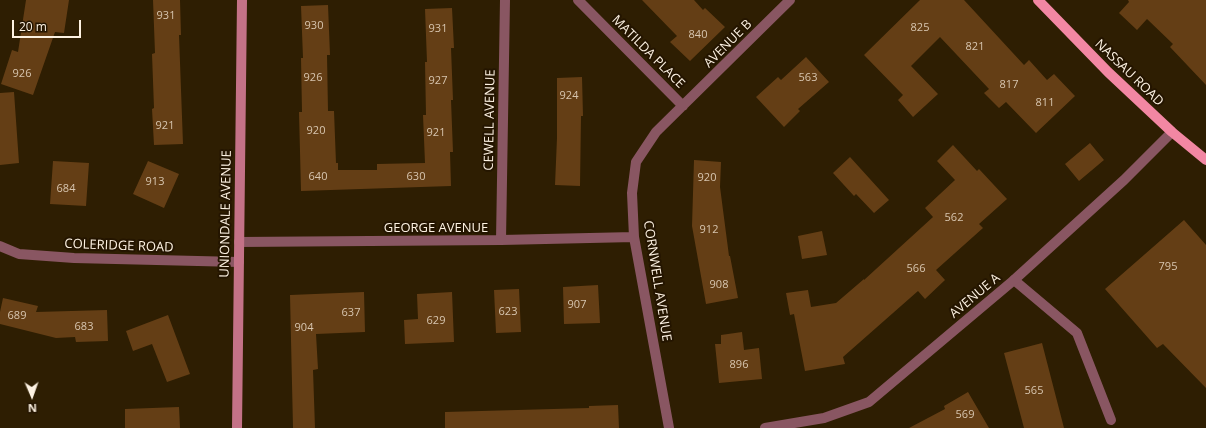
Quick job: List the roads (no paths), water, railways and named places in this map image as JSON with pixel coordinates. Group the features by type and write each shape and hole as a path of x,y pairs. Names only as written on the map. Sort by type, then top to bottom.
{"main road":[{"name":"UNIONDALE AVENUE","path":"237,428 242,0"},
{"name":"NASSAU ROAD","path":"1038,0 1108,72 1172,132 1206,160"}],"street":[{"name":"CEWELL AVENUE","path":"501,240 505,0"},
{"name":"MATILDA PLACE","path":"578,0 683,106"},
{"name":"AVENUE B","path":"683,106 790,0"},
{"name":"CORNWELL AVENUE","path":"669,428 634,237 632,193 636,162 656,132 683,106"},
{"name":"AVENUE A","path":"765,428 824,418 868,402 1014,280 1124,180 1172,132"},
{"name":"GEORGE AVENUE","path":"239,242 501,240 634,237"},
{"name":"COLERIDGE ROAD","path":"0,246 19,254 74,258 238,262"},
{"path":"1014,280 1077,332 1111,420"}]}
